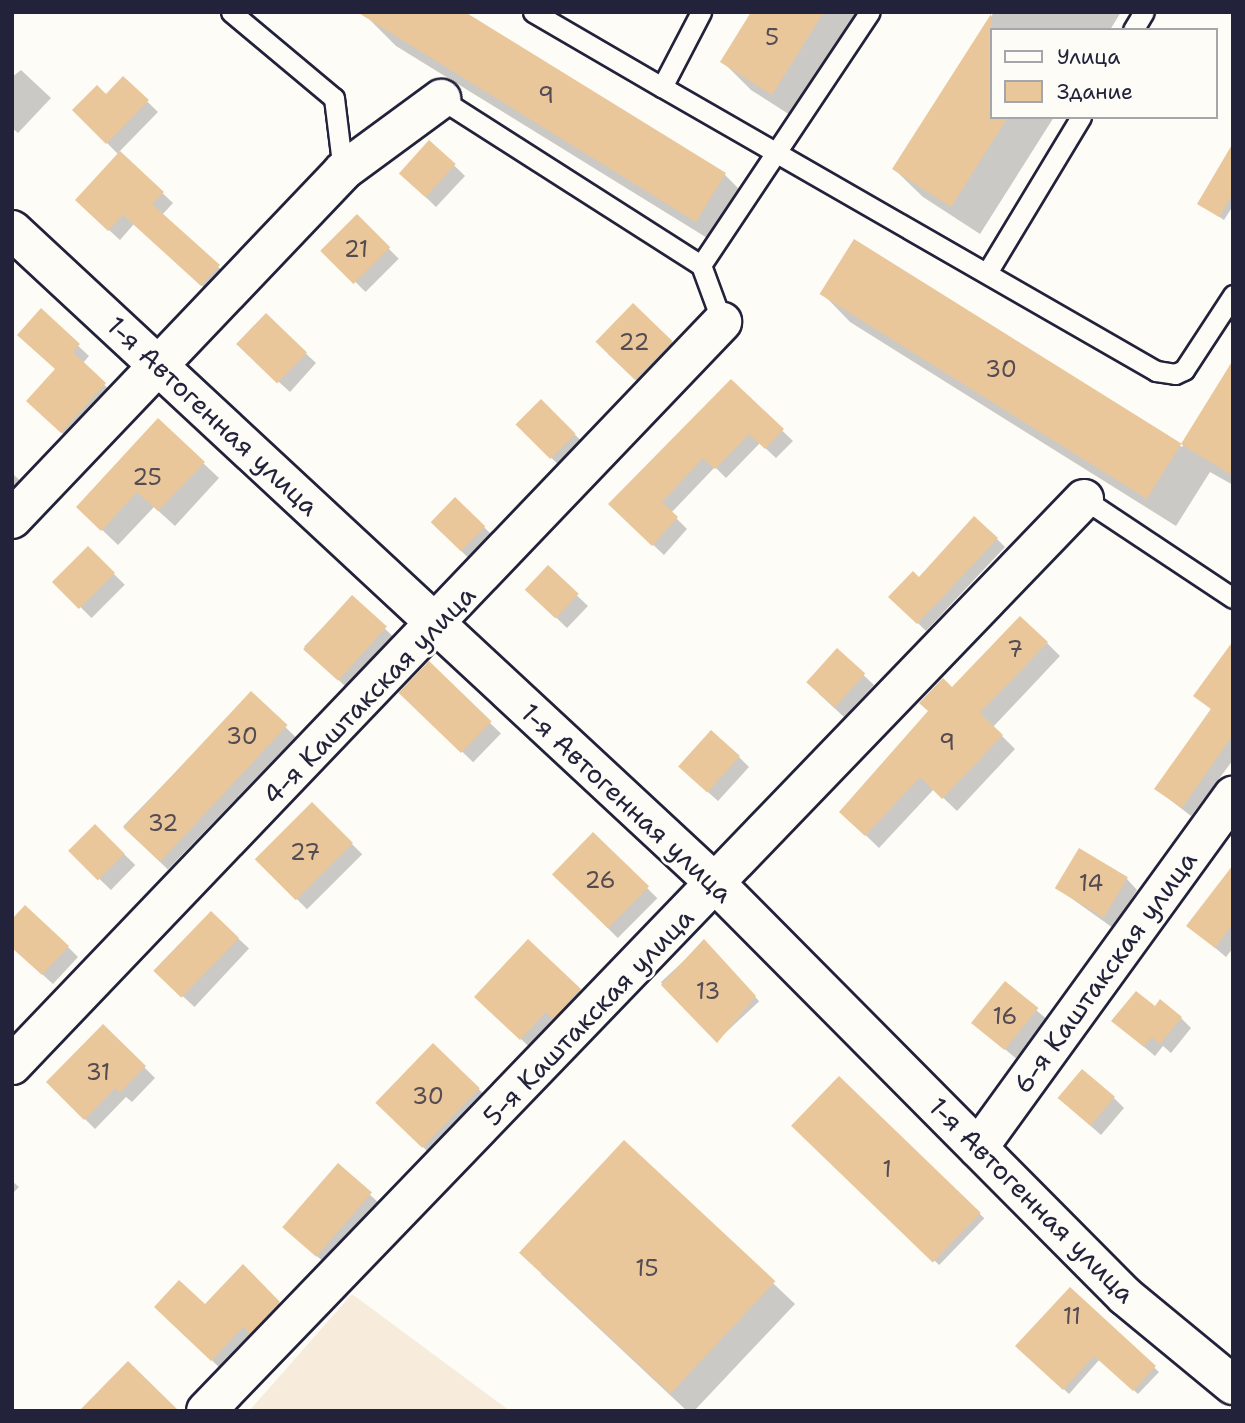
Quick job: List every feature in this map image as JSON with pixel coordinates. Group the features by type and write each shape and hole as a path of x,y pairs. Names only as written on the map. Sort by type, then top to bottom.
{"street":[{"path":"12,519 343,171 441,99"},
{"name":"1-я Автогенная улица","path":"12,230 717,885 1125,1296 1233,1385"},
{"name":"4-я Каштакская улица","path":"12,1065 436,625 722,322"},
{"name":"5-я Каштакская улица","path":"206,1411 717,885 1084,499"},
{"name":"6-я Каштакская улица","path":"978,1147 1233,796"}],"lane":[{"path":"231,12 252,18 334,98 343,171"},
{"path":"533,12 775,154 988,271 1165,374 1175,374 1191,363 1233,295"},
{"path":"662,87 701,12"},
{"path":"701,265 870,12"},
{"path":"1134,28 1144,12"},
{"path":"441,99 701,265 722,322"},
{"path":"988,271 1080,119"},
{"path":"1084,499 1233,598"}],"shaded area":[{"path":"352,1294 510,1411 249,1411"}],"building":[{"path":"357,12 465,12 726,173 696,222"},
{"path":"751,12 824,12 772,95 720,62"},
{"path":"991,14 990,119 1007,119 951,207 892,169"},
{"path":"123,76 149,100 106,144 72,110 97,85 106,94"},
{"path":"429,140 456,164 426,198 399,173"},
{"path":"1233,143 1233,194 1219,217 1197,204"},
{"path":"120,151 164,192 152,204 220,265 201,286 123,215 108,231 75,200"},
{"path":"357,214 390,247 353,284 320,251"},
{"path":"854,239 1181,444 1147,499 820,294"},
{"path":"633,303 673,341 635,380 595,342"},
{"path":"41,308 80,344 73,352 106,383 61,433 26,401 55,369 17,335"},
{"path":"266,313 307,353 277,384 236,344"},
{"path":"1233,360 1233,476 1181,444"},
{"path":"731,379 784,429 765,449 749,434 715,469 703,458 662,502 678,517 652,546 608,504"},
{"path":"541,399 576,434 550,459 516,424"},
{"path":"158,418 205,462 158,511 137,492 101,531 76,507"},
{"path":"455,497 485,526 461,551 431,522"},
{"path":"974,516 998,538 917,624 888,597 913,571 919,577"},
{"path":"88,546 115,573 79,609 52,582"},
{"path":"548,565 579,594 556,619 525,590"},
{"path":"352,595 387,626 338,681 303,649"},
{"path":"1020,616 1048,642 980,713 1003,735 942,799 920,777 865,836 839,812 928,711 919,703 943,678 952,687"},
{"path":"1233,641 1233,735 1182,808 1154,789 1211,709 1193,696"},
{"path":"837,648 865,673 834,708 806,682"},
{"path":"429,661 492,721 461,753 398,693"},
{"path":"251,691 288,725 160,862 123,828"},
{"path":"711,730 740,756 707,793 678,766"},
{"path":"312,802 353,843 296,900 255,859"},
{"path":"95,824 125,854 98,881 68,851"},
{"path":"593,832 649,886 608,929 552,874"},
{"path":"1079,848 1128,877 1104,918 1055,888"},
{"path":"1233,865 1233,924 1215,948 1186,926"},
{"path":"25,905 69,946 42,975 12,948 12,919"},
{"path":"211,911 239,938 181,998 153,971"},
{"path":"528,939 581,989 553,1019 546,1012 520,1040 474,997"},
{"path":"704,939 756,996 717,1043 661,985"},
{"path":"1005,981 1038,1008 1004,1050 971,1023"},
{"path":"1136,991 1155,1006 1160,999 1182,1017 1160,1044 1152,1037 1144,1047 1111,1021"},
{"path":"103,1024 146,1066 120,1093 115,1088 84,1120 46,1082"},
{"path":"433,1043 480,1088 422,1148 375,1103"},
{"path":"1082,1069 1115,1097 1091,1126 1058,1098"},
{"path":"839,1076 981,1213 933,1262 791,1126"},
{"path":"624,1140 775,1281 670,1394 519,1253"},
{"path":"338,1163 372,1193 316,1257 282,1227"},
{"path":"243,1264 280,1302 250,1334 243,1327 211,1361 154,1307 179,1280 205,1304"},
{"path":"1070,1287 1156,1366 1133,1391 1094,1356 1063,1390 1015,1346"},
{"path":"128,1361 179,1411 79,1411"}]}
